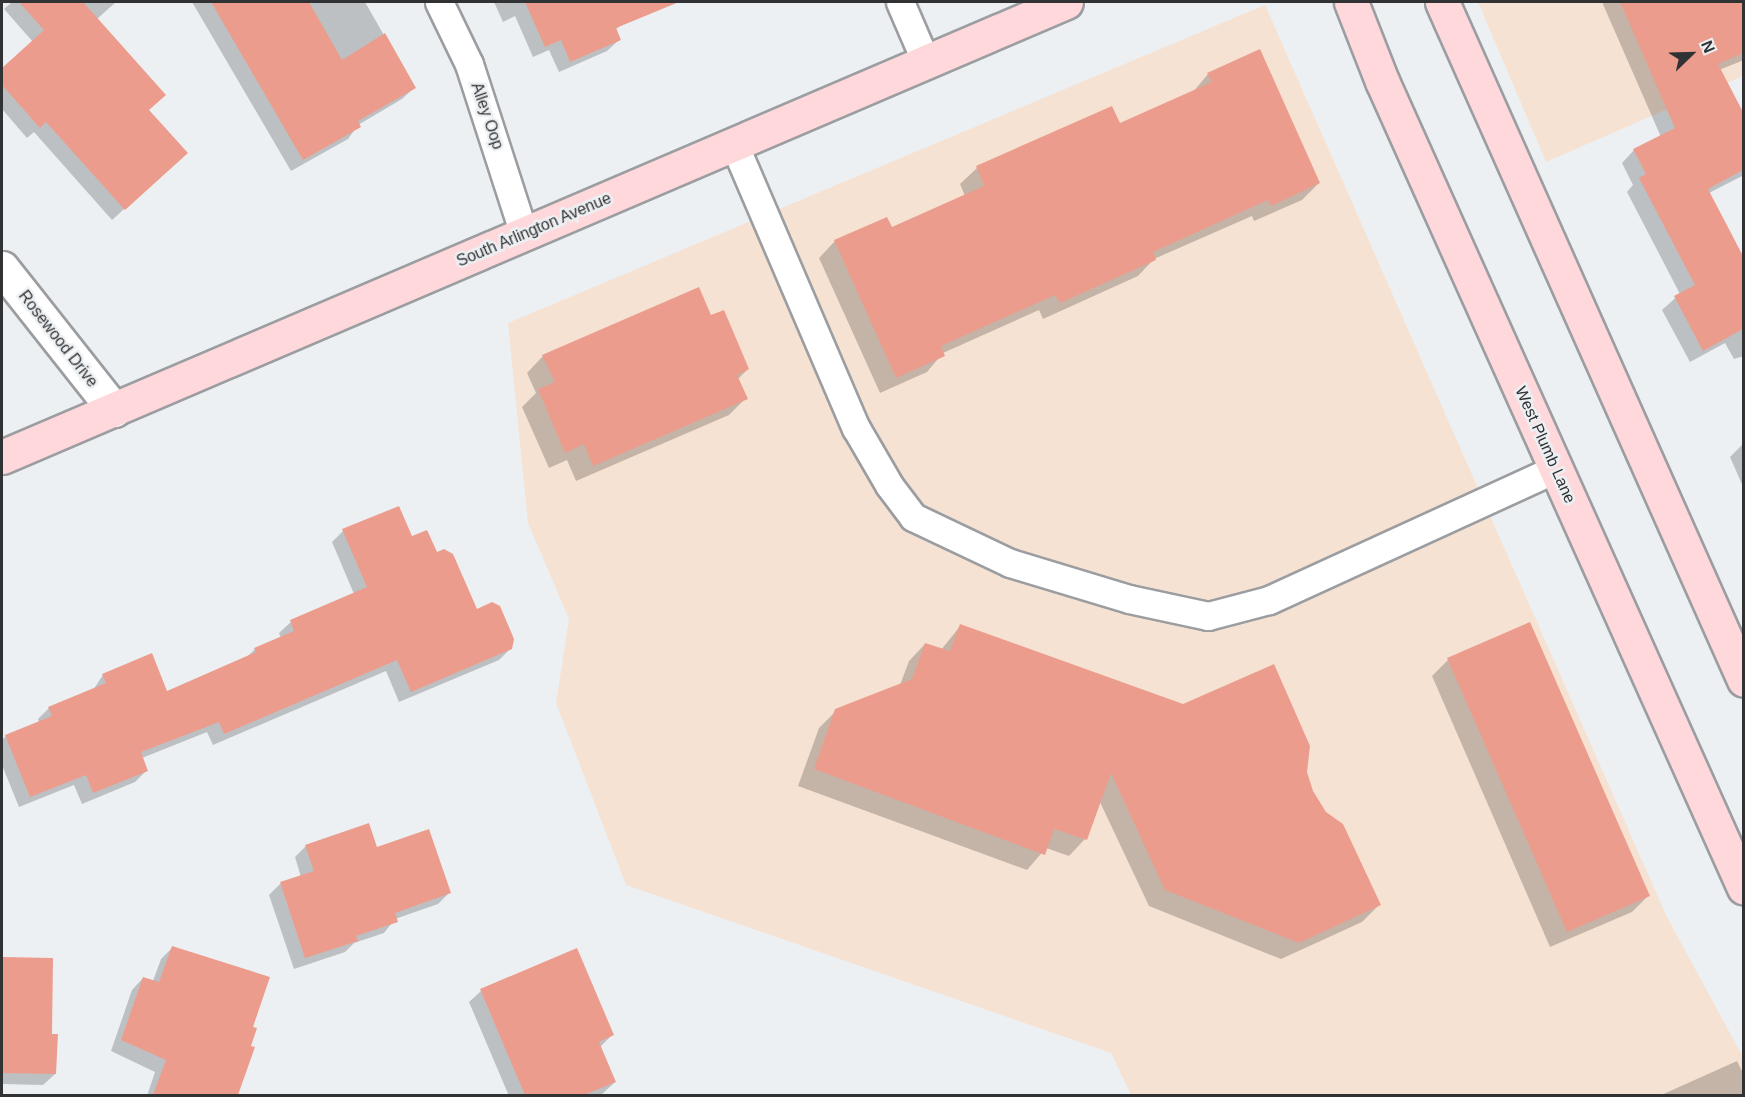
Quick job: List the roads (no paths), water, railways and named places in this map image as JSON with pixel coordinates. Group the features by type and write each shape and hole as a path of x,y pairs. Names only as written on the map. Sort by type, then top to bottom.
{"main road":[{"name":"South Arlington Avenue","path":"2,457 1066,2"},
{"name":"West Plumb Lane","path":"1351,2 1382,81 1743,888"},
{"path":"1442,2 1743,680"}],"street":[{"name":"Rosewood Drive","path":"2,268 114,410"}],"lane":[{"name":"Alley Oop","path":"439,2 469,64 524,234"},
{"path":"900,2 926,62"},
{"path":"734,144 856,428 889,485 913,517 1010,562 1129,599 1208,616 1269,600 1555,469"}]}
